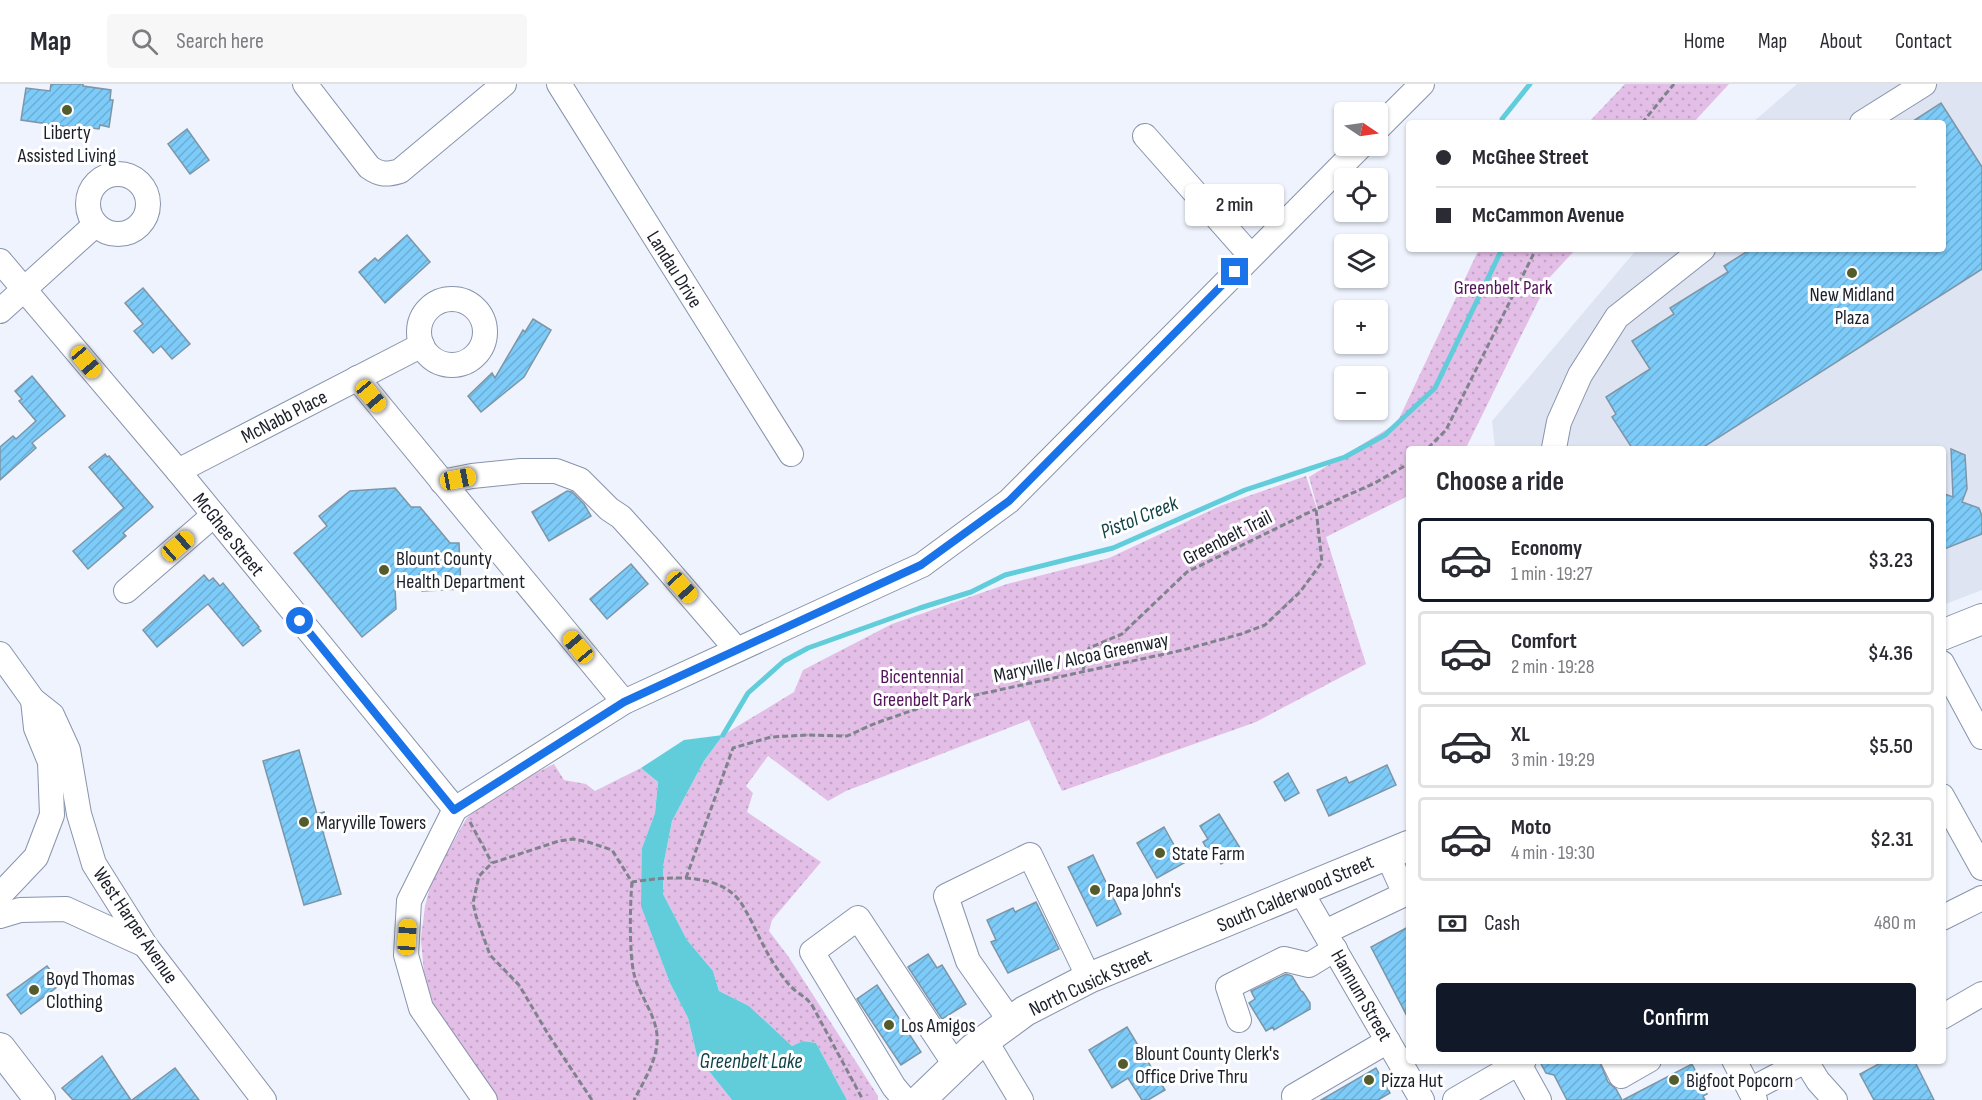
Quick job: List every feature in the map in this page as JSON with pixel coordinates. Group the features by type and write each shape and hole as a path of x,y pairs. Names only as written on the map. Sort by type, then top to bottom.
{"main road":[{"path":"1946,633 1982,619"},
{"name":"South Calderwood Street","path":"1182,940 1398,850"},
{"name":"North Cusick Street","path":"920,1100 985,1040 1025,1011 1089,978 1182,940"},
{"path":"0,1048 40,1100"}],"street":[{"path":"304,84 369,167 378,173 388,175 399,171 504,84"},
{"name":"Landau Drive","path":"558,84 791,454"},
{"path":"1388,118 1422,84"},
{"path":"1867,120 1924,84"},
{"path":"1145,136 1251,256"},
{"path":"484,1100 421,1008 406,955 409,901 454,810 624,702 921,565 1009,501 1351,156"},
{"path":"0,311 95,225"},
{"path":"1554,446 1560,422 1580,375 1617,317 1699,252"},
{"name":"McGhee Street","path":"0,261 178,471 454,810"},
{"name":"McNabb Place","path":"178,471 422,345"},
{"path":"357,378 624,702"},
{"path":"442,482 472,476 521,471 556,471 580,480 635,532 737,650"},
{"path":"126,591 213,515"},
{"name":"West Harper Avenue","path":"0,654 33,700 52,715 68,750 79,814 94,864 145,945 264,1100"},
{"path":"1946,670 1982,737"},
{"name":"West Harper Avenue","path":"0,895 36,857 52,815 50,762 36,728 33,700"},
{"path":"1946,803 1982,868"},
{"path":"1398,850 1406,888"},
{"path":"1011,1022 968,961 946,896 1030,855 1089,978"},
{"name":"Hannum Street","path":"1300,890 1397,1046 1422,1100"},
{"path":"1239,1020 1228,987 1284,959 1309,966 1330,940 1406,894"},
{"path":"1946,916 1982,898"},
{"path":"0,916 20,910 66,909 145,945"},
{"path":"905,1100 894,1088 812,952 858,918 956,1066"},
{"path":"1946,1015 1982,994"},
{"path":"985,1040 1022,1100"},
{"path":"1297,1100 1294,1096 1397,1046"},
{"path":"1455,1100 1518,1064"},
{"path":"1523,1064 1539,1100"},
{"path":"1615,1064 1622,1076 1642,1064"},
{"path":"1736,1064 1753,1095 1801,1064"},
{"path":"1808,1064 1831,1099"}],"path":[{"path":"1644,120 1674,84"},
{"path":"1430,446 1446,430 1535,252"},
{"path":"1316,509 1373,484 1406,465"},
{"name":"Greenbelt Trail","path":"1083,670 1089,648 1122,634 1187,572 1316,509"},
{"name":"Maryville / Alcoa Greenway","path":"686,878 733,748 771,737 847,736 925,706 1182,650 1241,634 1265,624 1300,592 1322,562 1316,509"},
{"path":"454,810 469,821 492,863"},
{"path":"592,1100 519,985 490,955 473,903 479,876 492,863 559,841 573,839 612,850 632,882 634,975 657,1035 652,1063 634,1100"},
{"path":"632,882 666,877 710,881 742,903 776,967 813,1007 863,1100"}],"shaded area":[{"path":"1797,84 1982,84 1982,590 1946,604 1946,446 1495,446 1492,421 1634,252 1946,252 1946,120 1755,120"}],"green space":[{"path":"1625,84 1729,84 1696,120 1591,120"},
{"path":"1478,252 1573,252 1550,277 1467,446 1406,446 1406,497 1326,537 1366,664 1256,722 1062,791 1029,720 846,791 828,801 768,756 746,786 753,793 747,812 821,862 772,920 769,931 788,956 878,1096 878,1100 847,1100 816,1043 803,1041 792,1046 749,1006 719,991 713,971 687,940 663,894 663,867 672,821 704,761 723,735 794,692 803,670 892,624 1007,584 1109,558 1220,506 1306,476 1320,518 1309,477 1397,423"},
{"path":"554,764 564,780 586,784 595,791 641,768 658,782 655,813 642,848 660,956 670,983 688,1018 697,1056 732,1100 497,1100 435,1010 424,973 421,939 425,906 432,880 466,819 488,797"}],"water":[{"name":"Greenbelt Lake","path":"723,735 704,761 672,821 663,867 663,894 687,940 713,971 719,991 749,1006 792,1046 803,1041 816,1043 847,1100 732,1100 697,1056 688,1018 670,983 641,906 642,848 655,813 658,782 641,768 684,740"}],"building":[{"name":"Liberty Assisted Living","path":"51,84 83,84 83,86 111,90 110,100 113,100 109,127 100,125 99,129 77,126 76,128 21,120 26,88 50,91"},
{"name":"New Midland Plaza","path":"1941,103 1982,167 1982,269 1705,446 1631,446 1612,417 1616,414 1606,397 1650,369 1632,341 1674,314 1670,308 1728,272 1724,266 1746,252 1946,252 1946,120 1915,120"},
{"path":"187,129 209,160 190,174 168,144"},
{"path":"407,235 430,262 385,303 359,272 375,258 378,261"},
{"path":"143,288 190,344 172,359 161,346 153,353 134,331 143,324 125,303"},
{"path":"533,319 551,330 524,377 481,412 468,396 492,373 495,378 523,330 525,332"},
{"path":"32,376 65,416 32,443 36,448 0,480 0,447 13,436 16,439 36,421 19,401 22,399 15,391"},
{"path":"1951,449 1965,455 1967,489 1962,502 1979,508 1982,516 1982,534 1946,548 1946,494 1953,497"},
{"path":"105,454 153,507 123,533 126,536 88,569 73,551 124,508 89,467"},
{"name":"Blount County Health Department","path":"395,488 411,507 420,507 450,543 459,543 461,589 422,591 418,586 395,588 396,609 362,637 294,553 327,526 319,516 350,491"},
{"path":"567,491 572,492 584,504 591,516 549,541 532,512"},
{"path":"631,564 648,584 607,619 590,599"},
{"path":"204,575 209,581 213,578 220,586 223,583 261,631 243,646 208,604 157,647 143,630"},
{"name":"Maryville Towers","path":"299,750 317,814 324,812 329,830 323,832 341,894 304,905 263,761"},
{"path":"1387,765 1396,785 1329,816 1317,790 1346,777 1349,783"},
{"path":"1288,773 1299,793 1285,801 1274,782"},
{"path":"1219,814 1242,851 1221,864 1215,853 1211,856 1203,842 1208,839 1200,826"},
{"name":"State Farm","path":"1164,827 1184,863 1157,878 1137,843"},
{"name":"Papa John's","path":"1093,855 1121,914 1097,926 1068,867"},
{"path":"1036,902 1059,949 1008,973 991,942 996,940 987,920 1013,908 1015,912"},
{"path":"1406,928 1406,1014 1371,947"},
{"path":"928,954 937,968 942,965 966,1004 942,1019 908,967"},
{"name":"Boyd Thomas Clothing","path":"47,966 61,984 21,1014 7,995"},
{"path":"1286,974 1292,976 1303,992 1310,1003 1310,1009 1274,1030 1273,1027 1266,1031 1249,1003 1255,999 1251,991"},
{"name":"Los Amigos","path":"877,985 921,1052 901,1065 857,999"},
{"name":"Blount County Clerk's Office Drive Thru","path":"1127,1027 1165,1090 1148,1100 1142,1100 1128,1078 1112,1088 1089,1050"},
{"path":"102,1056 131,1100 73,1100 62,1088"},
{"path":"1541,1064 1601,1064 1608,1082 1616,1089 1622,1100 1567,1100 1554,1075 1546,1073"},
{"path":"1692,1064 1707,1094 1703,1096 1705,1100 1623,1100"},
{"path":"1879,1064 1916,1064 1934,1100 1874,1100 1860,1074"},
{"path":"175,1068 199,1100 132,1100"},
{"name":"Pizza Hut","path":"1376,1068 1390,1093 1378,1100 1321,1100"}],"waterway":[{"name":"Pistol Creek","path":"1502,120 1530,84"},
{"name":"Pistol Creek","path":"723,735 748,693 784,661 808,648 971,592 1005,575 1113,548 1245,490 1345,457 1385,435 1435,388 1501,252"}],"place":[{"name":"Liberty Assisted Living","path":"67,110"},
{"name":"New Midland Plaza","path":"1852,273"},
{"name":"Blount County Health Department","path":"384,570"},
{"name":"Maryville Towers","path":"304,822"},
{"name":"State Farm","path":"1160,853"},
{"name":"Papa John's","path":"1095,890"},
{"name":"Boyd Thomas Clothing","path":"34,990"},
{"name":"Los Amigos","path":"889,1025"},
{"name":"Blount County Clerk's Office Drive Thru","path":"1123,1064"},
{"name":"Pizza Hut","path":"1369,1080"},
{"name":"Bigfoot Popcorn","path":"1674,1080"}],"route":[{"path":"300,621 454,810 624,702 921,565 1009,501 1235,272"}],"park label":[{"name":"Greenbelt Park","path":"1503,287"},
{"name":"Bicentennial Greenbelt Park","path":"922,688"}]}
